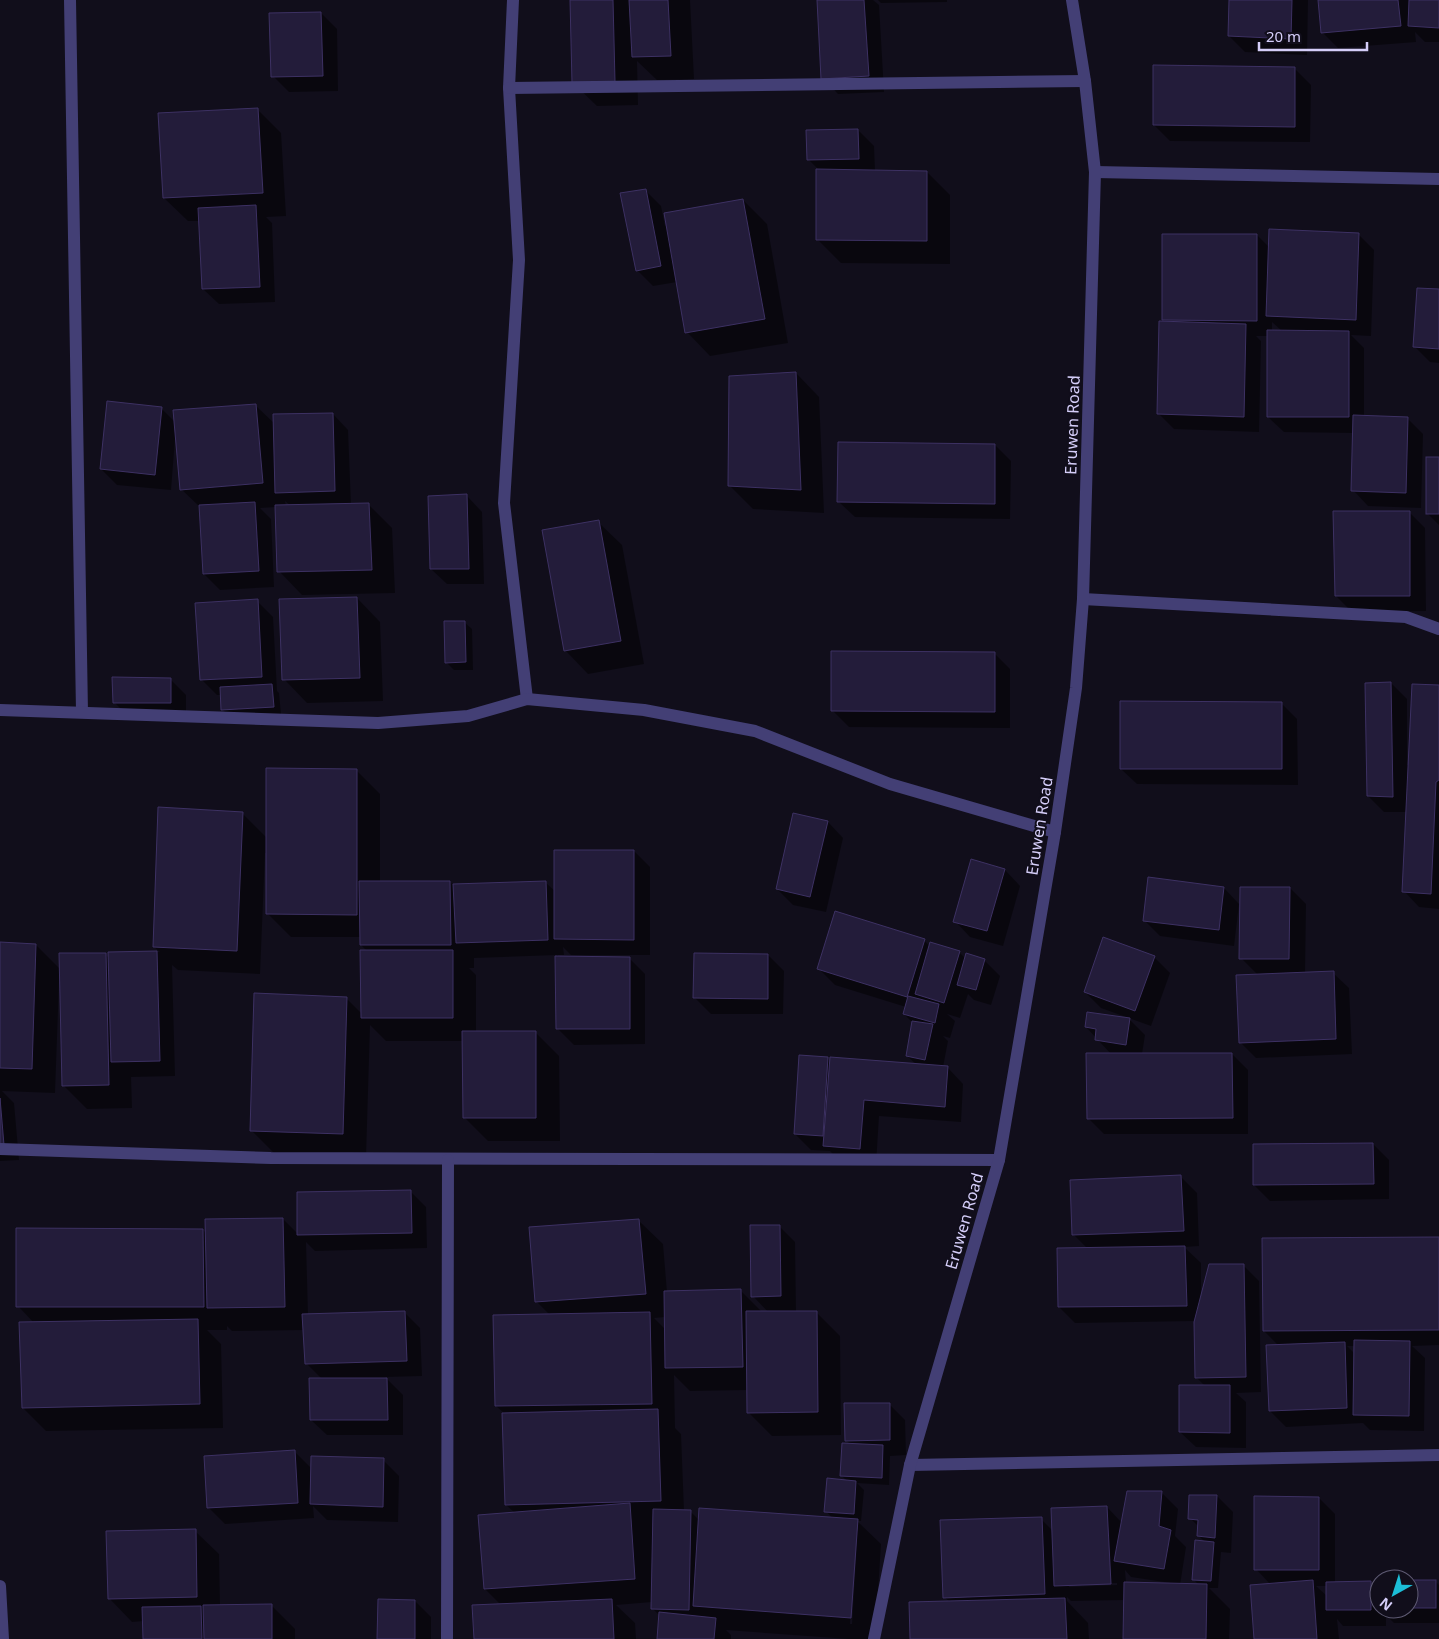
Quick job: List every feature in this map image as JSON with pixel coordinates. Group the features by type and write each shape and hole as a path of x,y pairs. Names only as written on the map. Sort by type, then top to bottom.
{"street":[{"path":"70,0 82,712"},
{"path":"513,0 509,88 519,260 504,503 527,699"},
{"name":"Eruwen Road","path":"874,1639 910,1465 999,1160 1055,832 1076,688 1083,599 1095,172 1085,81 1072,0"},
{"path":"509,88 1085,81"},
{"path":"1095,172 1439,180"},
{"path":"1083,599 1406,617 1439,629"},
{"path":"0,710 378,723 468,716 527,699 644,710 755,731 890,784 1055,832"},
{"path":"0,1149 271,1158 448,1160 999,1160"},
{"path":"447,1639 448,1160"},
{"path":"910,1465 1439,1455"},
{"path":"0,1586 3,1639"}],"building":[{"path":"570,0 613,0 615,82 572,83"},
{"path":"629,0 668,0 671,56 632,57"},
{"path":"817,0 864,0 869,76 821,79"},
{"path":"1229,0 1292,0 1291,39 1228,36"},
{"path":"1318,0 1398,0 1401,26 1321,33"},
{"path":"1409,0 1439,0 1439,28 1408,26"},
{"path":"321,12 323,76 271,77 269,13"},
{"path":"1153,65 1295,67 1295,127 1153,125"},
{"path":"258,108 263,193 163,198 158,113"},
{"path":"858,129 859,159 807,160 806,130"},
{"path":"816,169 927,171 927,241 816,240"},
{"path":"646,189 661,266 636,271 620,193"},
{"path":"743,199 765,319 685,333 664,213"},
{"path":"256,205 260,287 202,289 198,208"},
{"path":"1269,229 1359,233 1356,320 1266,316"},
{"path":"1162,234 1257,234 1257,321 1162,320"},
{"path":"1417,288 1439,289 1439,349 1413,347"},
{"path":"1159,321 1246,324 1244,417 1157,414"},
{"path":"1267,330 1349,331 1349,417 1267,417"},
{"path":"796,372 801,490 728,486 729,376"},
{"path":"107,401 162,407 155,475 100,469"},
{"path":"256,404 263,483 180,490 173,410"},
{"path":"333,413 335,491 275,493 273,414"},
{"path":"1353,415 1408,417 1406,493 1351,491"},
{"path":"838,442 995,444 995,504 837,502"},
{"path":"1426,457 1439,457 1439,514 1426,514"},
{"path":"467,494 469,569 430,569 428,496"},
{"path":"255,502 259,571 203,574 199,505"},
{"path":"369,503 372,570 277,572 275,505"},
{"path":"1333,511 1410,511 1410,596 1335,596"},
{"path":"599,520 621,641 564,651 542,530"},
{"path":"357,597 360,678 282,680 279,599"},
{"path":"258,599 262,677 200,680 195,603"},
{"path":"444,621 465,621 466,662 445,663"},
{"path":"831,651 995,652 995,712 831,711"},
{"path":"112,677 171,678 171,703 113,703"},
{"path":"1391,682 1393,797 1367,796 1365,683"},
{"path":"272,684 274,707 221,710 220,687"},
{"path":"1412,684 1439,685 1439,780 1436,782 1431,894 1402,892"},
{"path":"1120,701 1282,702 1282,769 1120,769"},
{"path":"266,768 357,769 357,915 266,914"},
{"path":"158,807 243,812 237,951 153,947"},
{"path":"793,813 828,821 810,897 776,889"},
{"path":"554,850 634,850 634,940 554,939"},
{"path":"971,859 1005,869 987,931 953,922"},
{"path":"1148,877 1224,887 1219,930 1143,921"},
{"path":"359,881 450,881 451,945 360,945"},
{"path":"546,881 548,940 456,943 453,884"},
{"path":"1240,887 1290,887 1289,959 1239,959"},
{"path":"835,911 925,939 907,997 817,969"},
{"path":"1103,937 1155,956 1135,1011 1084,992"},
{"path":"0,942 36,944 32,1069 0,1068"},
{"path":"930,942 960,951 944,1003 915,994"},
{"path":"360,950 453,950 453,1018 361,1018"},
{"path":"157,951 160,1061 111,1062 108,952"},
{"path":"59,953 106,953 109,1085 62,1086"},
{"path":"694,953 768,954 768,999 693,998"},
{"path":"966,953 985,959 976,990 957,985"},
{"path":"555,956 630,957 630,1029 556,1029"},
{"path":"1334,971 1336,1039 1239,1043 1236,975"},
{"path":"254,993 347,997 343,1134 250,1131"},
{"path":"908,996 939,1004 935,1023 903,1014"},
{"path":"1087,1012 1130,1018 1126,1045 1095,1040 1096,1029 1085,1027"},
{"path":"912,1021 933,1024 925,1060 906,1056"},
{"path":"462,1031 536,1031 536,1118 463,1118"},
{"path":"1086,1053 1232,1053 1233,1118 1087,1119"},
{"path":"799,1055 828,1057 823,1136 794,1134"},
{"path":"830,1057 948,1066 945,1107 864,1100 860,1149 823,1146"},
{"path":"0,1098 4,1145 0,1145"},
{"path":"1373,1143 1374,1184 1253,1185 1253,1144"},
{"path":"1181,1175 1184,1231 1072,1235 1070,1180"},
{"path":"411,1190 412,1233 297,1235 297,1192"},
{"path":"283,1218 285,1307 207,1308 205,1219"},
{"path":"639,1219 646,1294 535,1302 529,1227"},
{"path":"750,1225 780,1225 781,1296 751,1297"},
{"path":"16,1228 203,1229 204,1307 16,1307"},
{"path":"1439,1237 1439,1330 1263,1331 1262,1238"},
{"path":"1185,1246 1187,1306 1058,1307 1057,1248"},
{"path":"1209,1264 1244,1264 1246,1377 1195,1378 1194,1322"},
{"path":"741,1289 743,1367 665,1368 664,1291"},
{"path":"405,1311 407,1361 305,1364 302,1314"},
{"path":"746,1311 817,1311 818,1412 747,1413"},
{"path":"650,1312 652,1404 495,1406 493,1315"},
{"path":"198,1319 200,1404 22,1408 19,1322"},
{"path":"1354,1340 1410,1341 1409,1416 1353,1415"},
{"path":"1345,1342 1347,1408 1269,1411 1266,1345"},
{"path":"309,1378 387,1378 388,1420 310,1420"},
{"path":"1179,1385 1230,1385 1230,1433 1179,1432"},
{"path":"844,1403 890,1403 890,1440 845,1441"},
{"path":"658,1409 661,1501 505,1505 502,1413"},
{"path":"842,1443 883,1445 882,1478 840,1476"},
{"path":"295,1450 298,1503 207,1508 204,1456"},
{"path":"311,1456 384,1458 383,1507 310,1504"},
{"path":"827,1478 856,1481 854,1514 824,1512"},
{"path":"1127,1491 1162,1491 1159,1526 1171,1530 1164,1569 1114,1561"},
{"path":"1189,1495 1217,1495 1215,1538 1197,1536 1198,1520 1188,1519"},
{"path":"1254,1496 1319,1497 1319,1570 1254,1570"},
{"path":"630,1503 635,1579 484,1589 478,1515"},
{"path":"1107,1506 1111,1584 1054,1586 1051,1508"},
{"path":"699,1508 858,1519 851,1618 693,1606"},
{"path":"653,1509 691,1510 689,1610 651,1609"},
{"path":"1042,1517 1045,1594 943,1598 940,1520"},
{"path":"196,1529 197,1597 108,1599 106,1531"},
{"path":"1195,1540 1214,1542 1211,1581 1192,1580"},
{"path":"1313,1580 1317,1639 1254,1639 1250,1585"},
{"path":"1419,1580 1436,1580 1436,1608 1419,1608"},
{"path":"1369,1581 1369,1610 1326,1610 1326,1582"},
{"path":"1124,1582 1207,1584 1206,1639 1123,1639"},
{"path":"1065,1598 1067,1639 910,1639 909,1602"},
{"path":"378,1599 415,1600 415,1639 377,1639"},
{"path":"612,1599 614,1639 474,1639 472,1605"},
{"path":"272,1604 272,1639 204,1639 203,1605"},
{"path":"201,1606 202,1639 143,1639 142,1607"},
{"path":"659,1612 716,1618 714,1639 657,1639"}]}
